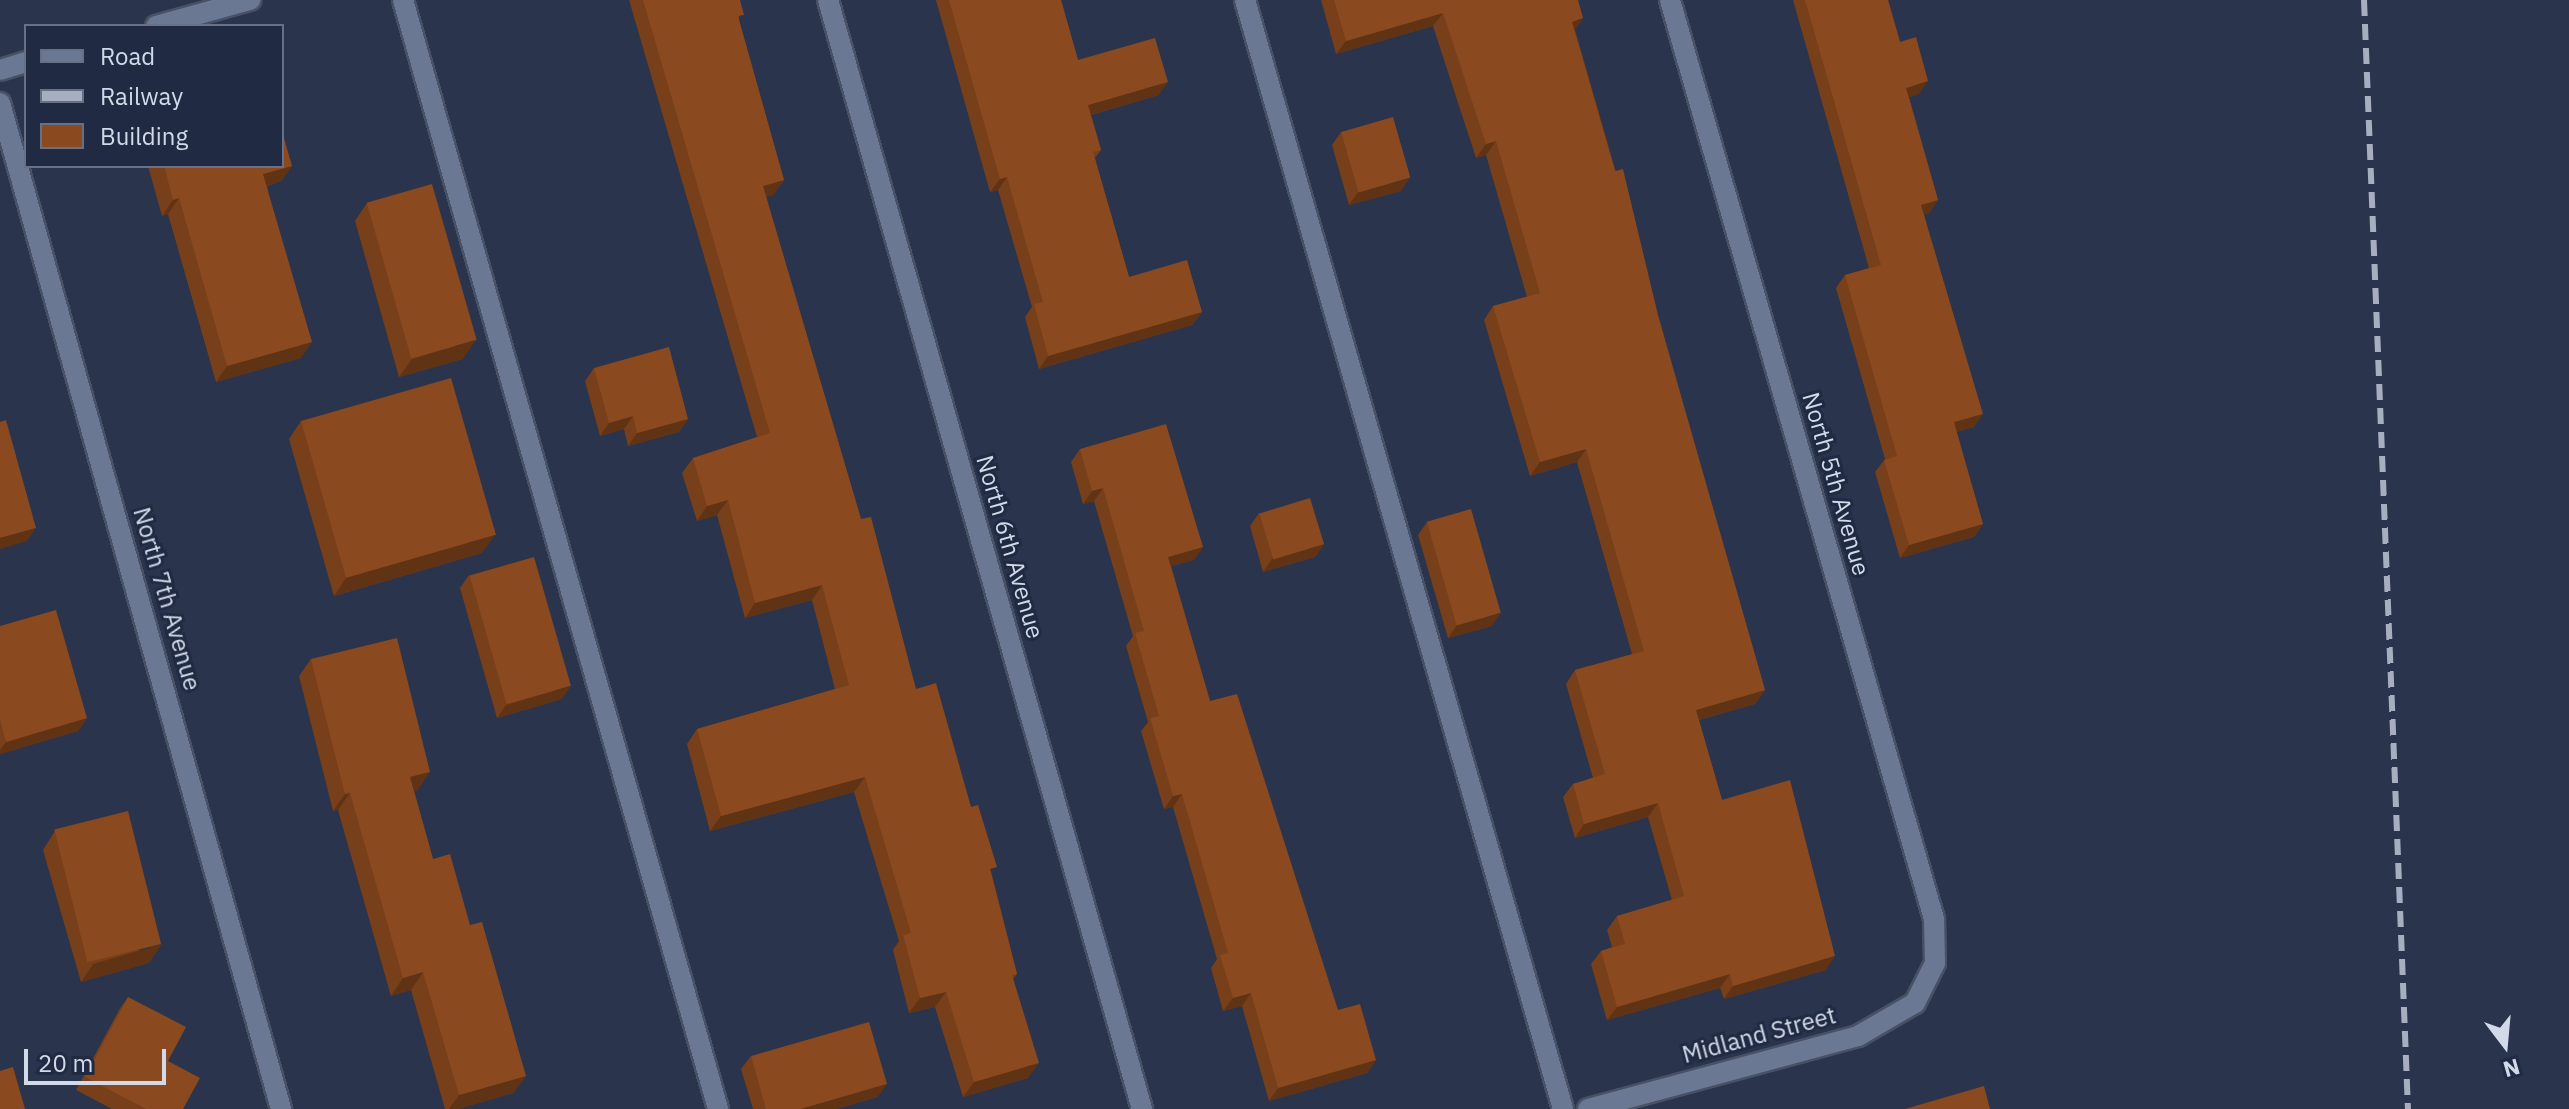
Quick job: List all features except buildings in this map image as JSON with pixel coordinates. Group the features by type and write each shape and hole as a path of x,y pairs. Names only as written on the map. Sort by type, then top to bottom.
{"street":[{"path":"163,24 250,0"},
{"path":"403,0 718,1109"},
{"name":"North 6th Avenue","path":"828,0 1142,1109"},
{"path":"1245,0 1563,1109"},
{"name":"North 5th Avenue","path":"1670,0 1934,919 1935,963 1928,984"},
{"path":"0,70 24,63"},
{"name":"North 7th Avenue","path":"0,103 281,1109"},
{"name":"Midland Street","path":"1588,1109 1858,1036 1901,1015 1928,984"}],"railway":[{"path":"2364,0 2408,1109"}]}
